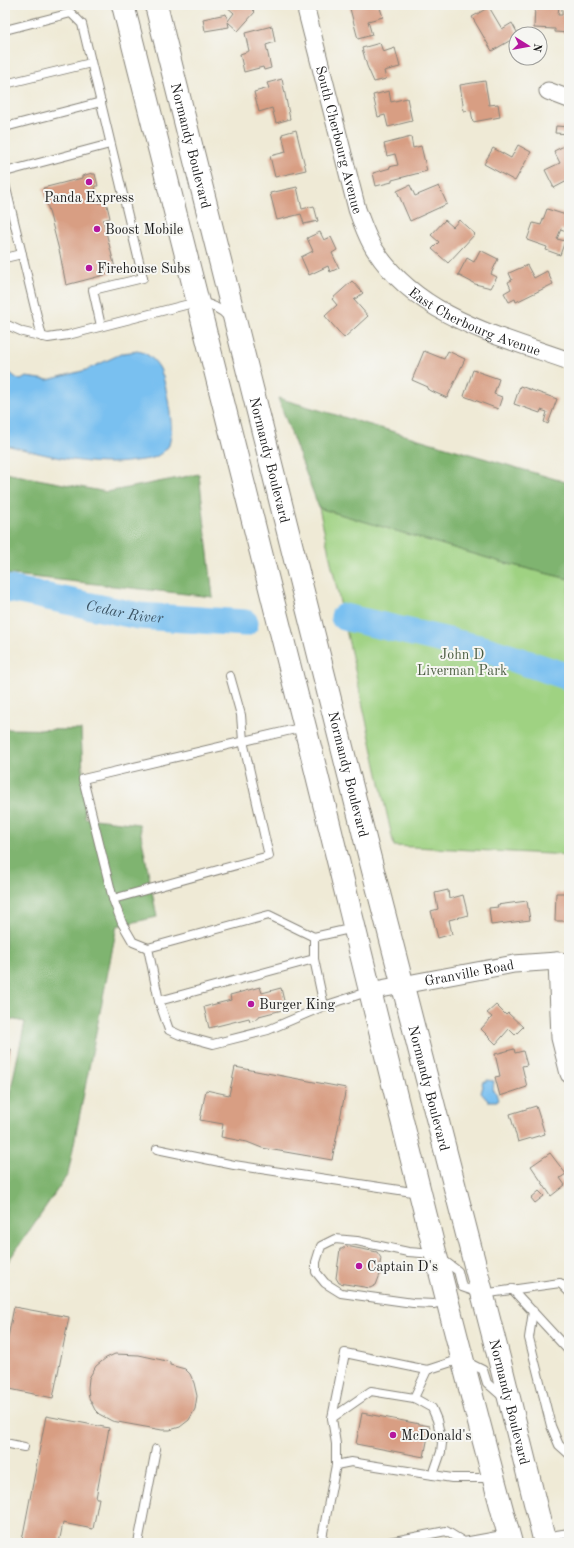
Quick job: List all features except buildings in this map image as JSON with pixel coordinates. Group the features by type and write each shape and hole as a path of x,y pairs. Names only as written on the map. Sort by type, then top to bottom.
{"main road":[{"path":"123,5 305,726 461,1359 492,1478 510,1538"},
{"name":"Normandy Boulevard","path":"156,5 235,325 544,1540"},
{"path":"305,726 320,736 326,744 341,786 354,837 367,847"}],"street":[{"name":"South Cherbourg Avenue","path":"305,5 357,209 363,227 375,250 388,268"},
{"path":"548,91 569,99"},
{"name":"East Cherbourg Avenue","path":"388,268 422,300 446,314 472,326 568,356"},
{"path":"563,961 560,1038 569,1074"},
{"name":"Granville Road","path":"370,991 514,964 563,961"}],"lane":[{"path":"5,30 71,13 82,24 143,278 93,290 101,326"},
{"path":"5,84 91,63"},
{"path":"5,127 100,102"},
{"path":"5,172 110,144"},
{"path":"5,184 8,212 22,254 42,337"},
{"path":"5,258 22,254"},
{"path":"5,324 23,332 48,338 197,302 207,303 218,308 235,325"},
{"path":"113,899 269,856 243,740 241,714 230,676"},
{"path":"305,726 83,779 113,899 122,923 133,942 148,948 269,915 314,937 354,928"},
{"path":"314,937 314,959 324,1006"},
{"path":"148,948 159,1001 169,1030 180,1035 213,1044 268,1030 324,1006 370,991"},
{"path":"159,1001 314,959"},
{"path":"157,1149 234,1165 420,1193"},
{"path":"447,1300 434,1304 414,1303 341,1293 325,1283 316,1272 316,1262 321,1246 335,1239 357,1241 408,1252 435,1254 458,1271 462,1288 482,1294 560,1283 569,1292"},
{"path":"512,1289 569,1351"},
{"path":"533,1312 530,1338 550,1426 558,1444 569,1454"},
{"path":"321,1543 336,1465 336,1444 332,1418 345,1353 427,1370 461,1359 483,1370 487,1383 510,1404"},
{"path":"414,1398 427,1370"},
{"path":"332,1418 371,1391 414,1398 432,1408 437,1420 442,1443 441,1452 432,1475"},
{"path":"5,1443 24,1448"},
{"path":"138,1543 156,1449"},
{"path":"336,1465 351,1462 452,1478 492,1478"},
{"path":"384,1543 446,1531 464,1542 510,1538"},
{"path":"544,1540 569,1533"}],"green space":[{"path":"278,398 569,483 569,579 501,562 319,508"},
{"path":"5,473 107,492 199,474 213,597 5,574"},
{"name":"John D Liverman Park","path":"319,508 501,562 569,579 569,855 394,846"},
{"path":"5,729 81,730 85,818 139,824 157,917 117,926 68,1174 5,1266 5,1117 25,1022 5,1018"}],"water":[{"path":"138,351 153,359 157,364 166,389 171,419 171,434 169,445 162,453 146,460 102,463 69,459 5,445 5,370 21,380 26,377 48,380 86,370 123,353"},
{"path":"487,1080 494,1081 493,1090 496,1093 497,1101 488,1101 481,1093 483,1086 482,1083"}],"waterway":[{"name":"Cedar River","path":"5,588 139,616 245,623"},
{"name":"Cedar River","path":"344,617 487,650 569,677"}],"place":[{"name":"Panda Express","path":"89,182"},
{"name":"Boost Mobile","path":"97,229"},
{"name":"Firehouse Subs","path":"89,268"},
{"name":"Burger King","path":"251,1004"},
{"name":"Captain D's","path":"359,1266"},
{"name":"McDonald's","path":"393,1435"}]}
